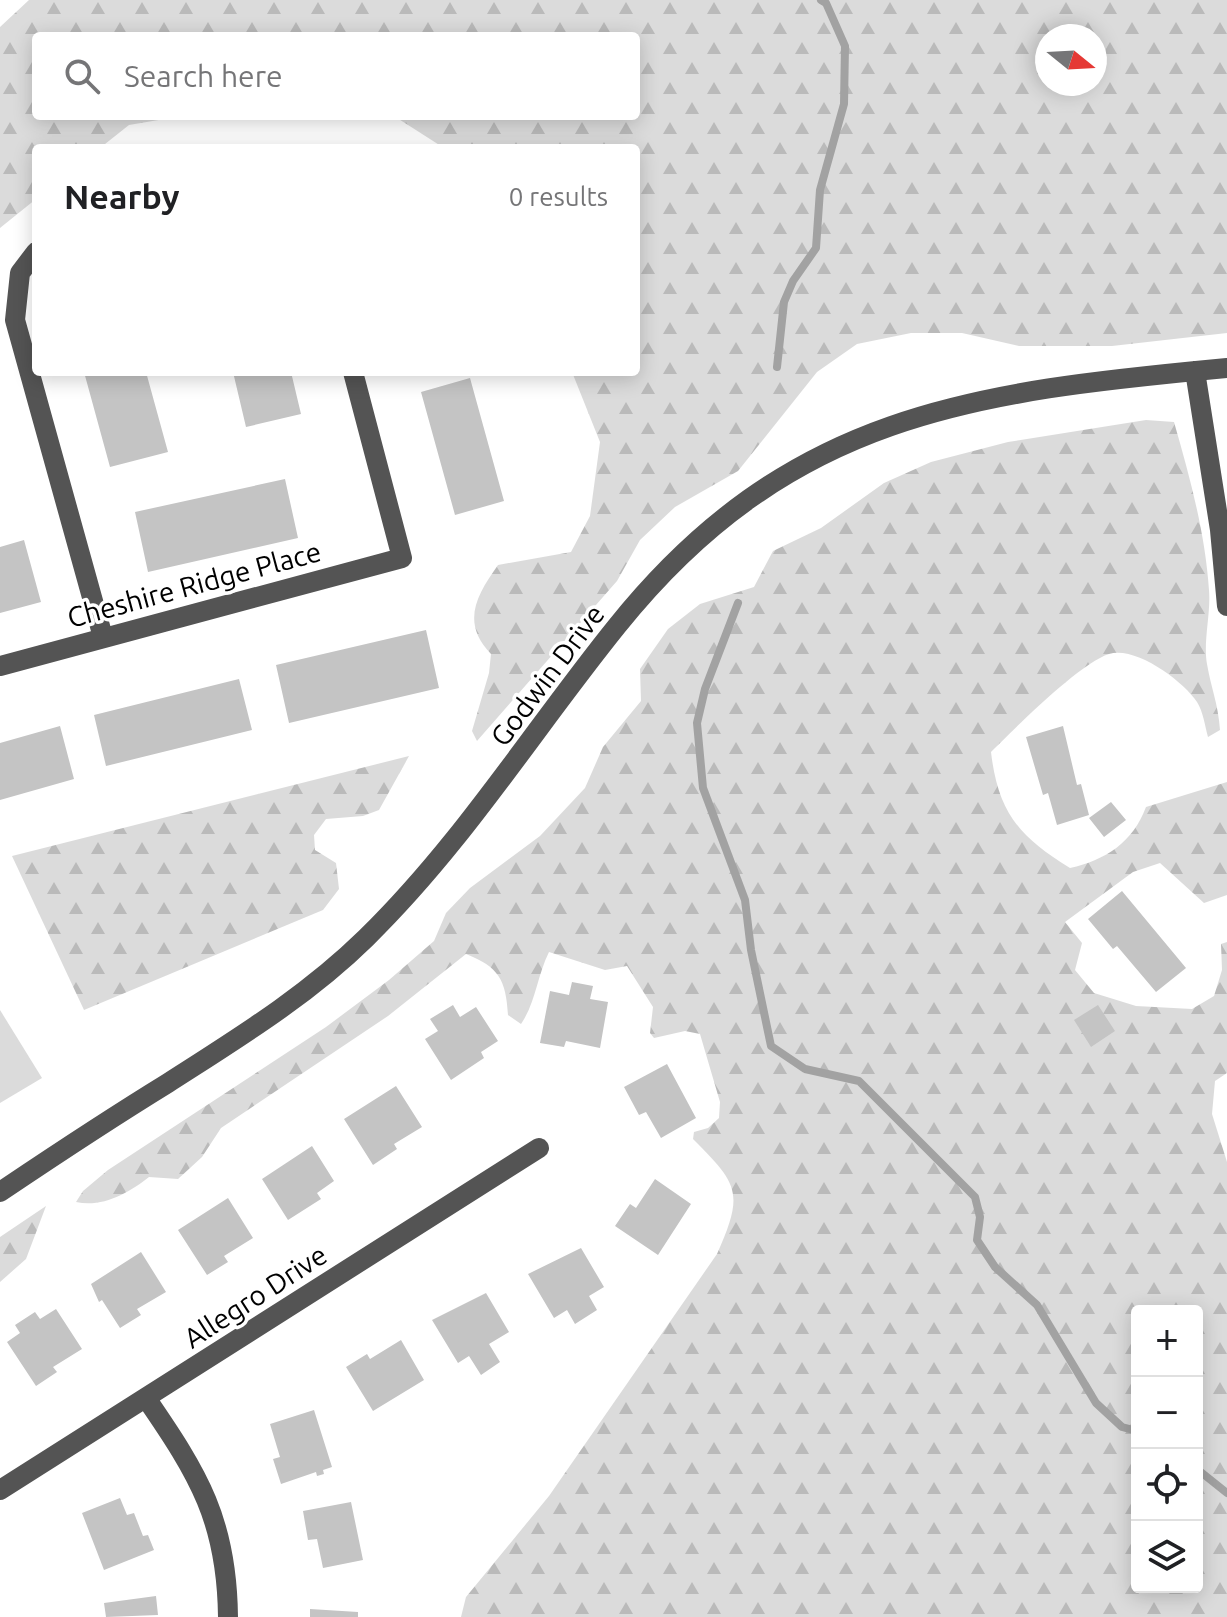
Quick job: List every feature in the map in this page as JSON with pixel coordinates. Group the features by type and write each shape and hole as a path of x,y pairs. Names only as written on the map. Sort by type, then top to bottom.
{"street":[{"path":"32,257 20,273 15,320 103,637"},
{"name":"Godwin Drive","path":"0,1192 278,1013 329,973 376,928 461,834 618,624 717,523 768,485 835,448 930,411 1029,390 1227,368"},
{"path":"1195,371 1220,530 1227,606"},
{"name":"Cheshire Ridge Place","path":"0,666 402,558 354,376"},
{"name":"Allegro Drive","path":"0,1490 539,1148"},
{"path":"146,1398 190,1463 209,1502 222,1544 228,1617"}],"green space":[{"path":"29,0 1227,0 1227,333 1112,346 1019,346 962,333 911,333 857,344 817,372 738,471 675,507 640,540 617,581 477,741 472,731 489,673 491,654 476,631 474,620 483,588 498,565 571,552 590,516 600,442 574,376 640,376 640,144 438,144 400,120 640,120 640,32 32,32 32,120 158,120 129,125 105,144 32,144 32,202 0,228 0,27"},
{"path":"1146,420 1174,422 1191,484 1207,568 1209,608 1206,655 1220,730 1208,737 1199,706 1170,675 1132,655 1109,654 1082,670 1048,698 991,752 999,791 1014,821 1037,845 1070,868 1095,860 1117,848 1134,830 1146,807 1227,782 1227,895 1204,903 1160,863 1133,872 1065,922 1082,943 1075,970 1094,993 1136,1006 1192,1009 1214,996 1222,970 1221,944 1227,942 1227,1073 1215,1081 1212,1114 1227,1162 1227,1617 461,1617 466,1597 549,1496 717,1254 726,1233 733,1203 732,1191 720,1168 693,1139 694,1132 708,1128 719,1118 720,1102 700,1034 685,1031 654,1038 650,1033 653,1007 627,966 605,970 549,952 521,1024 508,1015 499,976 486,964 466,954 388,1016 221,1128 202,1157 178,1179 149,1177 115,1198 96,1203 76,1202 83,1191 108,1170 326,1027 389,980 434,941 446,913 470,888 540,836 585,788 603,747 641,701 640,669 668,629 700,604 754,587 773,551 821,528 884,483 931,462 1008,442"},
{"path":"409,756 379,810 363,816 326,819 314,835 315,850 336,863 339,889 323,910 84,1010 12,856"},
{"path":"0,1010 42,1078 0,1103"},
{"path":"46,1206 26,1259 0,1282 0,1237"}],"building":[{"path":"85,376 147,376 168,452 110,467"},
{"path":"234,376 292,376 301,414 246,427"},
{"path":"470,378 504,501 455,515 421,392"},
{"path":"285,479 298,538 148,572 135,512"},
{"path":"24,540 41,602 0,613 0,547"},
{"path":"426,630 439,688 289,723 276,665"},
{"path":"239,679 252,730 106,766 94,715"},
{"path":"60,726 74,779 0,800 0,743"},
{"path":"1063,726 1077,785 1081,784 1089,815 1057,825 1048,793 1043,795 1026,737"},
{"path":"1111,802 1126,820 1104,837 1089,818"},
{"path":"1122,891 1186,968 1156,992 1117,946 1113,949 1088,919"},
{"path":"572,982 593,986 590,999 608,1002 600,1048 566,1041 564,1047 540,1043 550,991 569,995"},
{"path":"453,1005 460,1017 476,1007 498,1041 481,1052 484,1058 451,1080 425,1039 438,1031 430,1019"},
{"path":"1098,1005 1115,1031 1091,1047 1074,1020"},
{"path":"667,1064 696,1118 661,1138 646,1112 639,1115 624,1087"},
{"path":"396,1086 422,1127 394,1144 397,1149 373,1165 344,1119"},
{"path":"312,1146 334,1181 317,1193 321,1199 288,1220 262,1179"},
{"path":"655,1179 691,1204 658,1255 615,1226 630,1204 636,1208"},
{"path":"228,1198 253,1238 224,1256 228,1262 207,1275 178,1230"},
{"path":"581,1248 604,1287 589,1296 597,1310 575,1324 567,1310 554,1318 528,1274"},
{"path":"141,1252 166,1292 137,1309 141,1315 120,1328 102,1300 99,1302 91,1284"},
{"path":"486,1293 509,1332 489,1344 500,1362 481,1375 469,1356 458,1363 432,1320"},
{"path":"56,1309 82,1349 53,1367 57,1372 36,1386 7,1342 20,1333 15,1325 35,1312 40,1319"},
{"path":"401,1340 424,1380 373,1411 346,1367 367,1354 370,1359"},
{"path":"314,1410 332,1467 323,1470 324,1474 317,1476 316,1472 281,1484 273,1459 280,1457 270,1424"},
{"path":"120,1498 127,1515 134,1513 143,1536 148,1535 154,1550 104,1570 82,1513"},
{"path":"351,1502 363,1560 323,1568 317,1539 308,1540 303,1511"},
{"path":"156,1596 158,1615 106,1617 104,1603"},
{"path":"310,1609 358,1612 358,1617 310,1617"}],"waterway":[{"path":"777,367 784,302 793,281 816,248 820,190 844,104 845,46 826,3 821,0"},
{"path":"738,603 705,689 697,723 703,788 745,900 751,950 771,1046 805,1069 859,1081 975,1197 980,1217 977,1240 995,1267 1037,1305 1096,1403 1122,1427 1131,1429"},
{"path":"1203,1474 1227,1493"}]}
